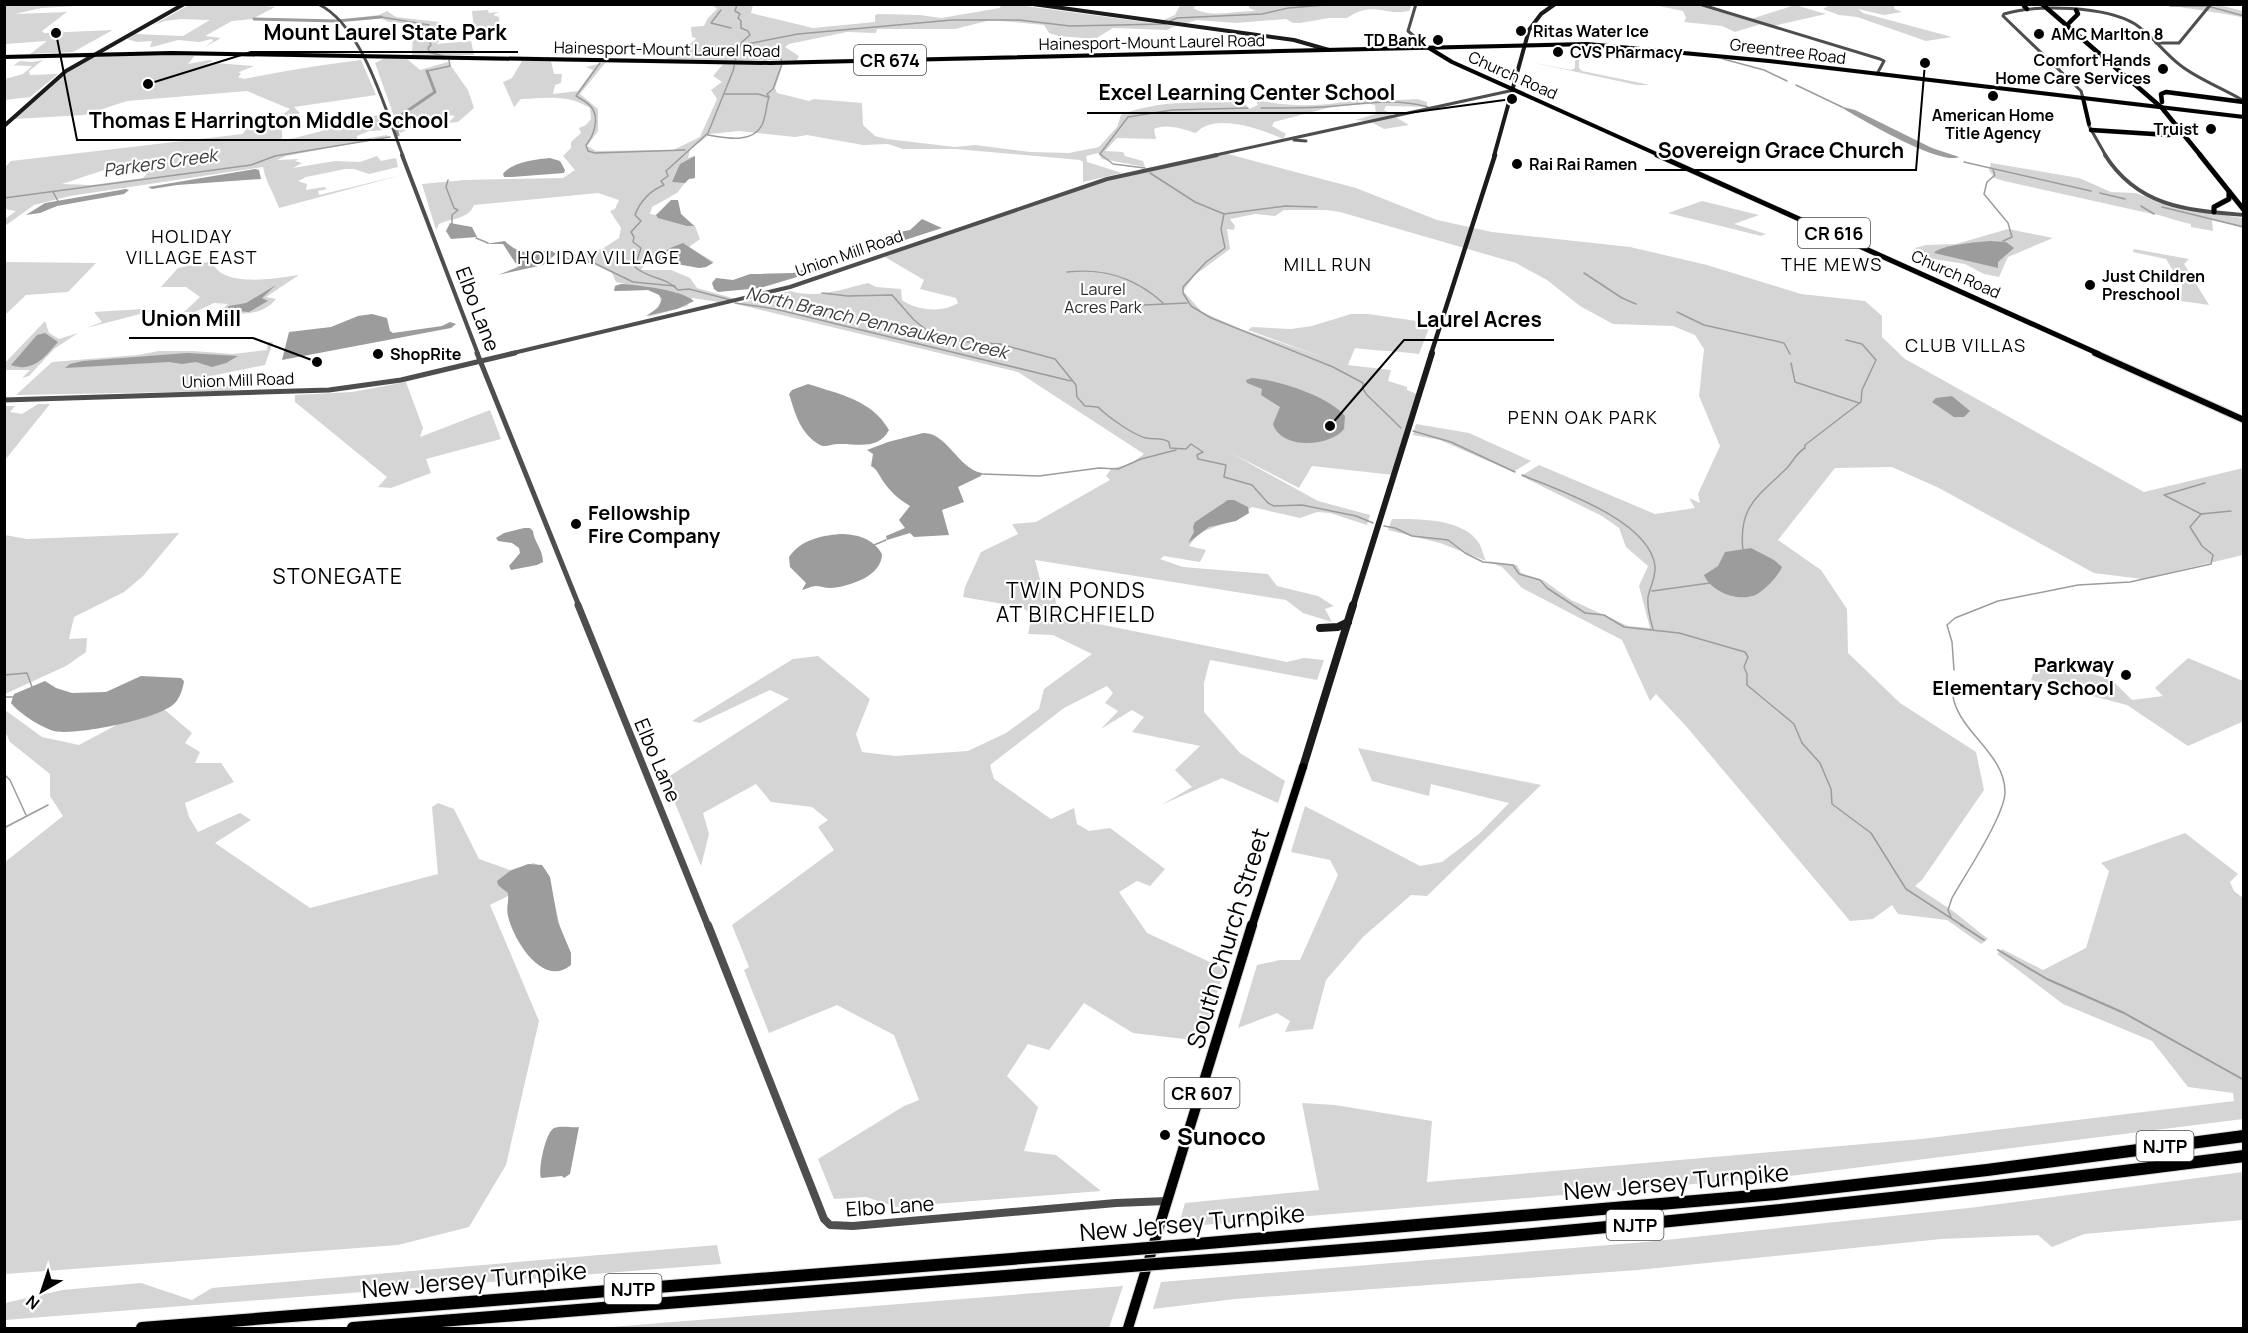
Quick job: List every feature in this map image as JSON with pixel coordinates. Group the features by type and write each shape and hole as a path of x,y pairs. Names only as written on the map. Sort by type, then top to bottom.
{"highway":[{"path":"2042,4 2069,23 2162,105 2244,210"},
{"path":"2050,8 2162,105 2170,108 2244,201"},
{"path":"2069,23 2078,14 2076,10"},
{"path":"2162,105 2161,94 2166,92 2244,102"},
{"path":"2226,99 2237,97"},
{"path":"2090,127 2169,135 2176,133 2177,125"},
{"path":"2214,213 2214,207 2229,199 2229,192"},
{"name":"New Jersey Turnpike","path":"142,1329 1185,1245 1776,1194 1975,1172 2244,1136"},
{"name":"New Jersey Turnpike","path":"353,1329 1740,1215 2100,1175 2244,1156"}],"main road":[{"path":"4,126 66,71 184,4"},
{"path":"1033,4 1288,39 1329,50"},
{"path":"1303,767 1512,97 1529,29 1534,21 1555,4"},
{"path":"1473,47 1478,43"},
{"name":"Greentree Road","path":"1329,50 1525,44 1631,46 2162,105"},
{"name":"Church Road","path":"1428,48 1452,62 2244,420"},
{"name":"Hainesport-Mount Laurel Road","path":"4,57 96,54 734,62 1329,50"},
{"path":"1512,97 1527,96"},
{"path":"2083,98 2090,127"},
{"path":"2170,108 2244,117"},
{"path":"1320,628 1338,627 1348,622"},
{"name":"South Church Street","path":"1128,1329 1303,767"}],"street":[{"name":"Elbo Lane","path":"318,4 331,10 365,56 480,361 691,882 824,1219 830,1225 852,1226 1116,1203 1167,1201"},
{"path":"1416,4 1408,31 1428,48"},
{"path":"1699,4 1880,59 1884,61 1876,74"},
{"path":"2156,43 2179,43 2211,4"},
{"path":"2083,98 2080,91 2003,16 2010,11 2026,7 2076,10 2128,21 2185,69 2244,102"},
{"name":"Union Mill Road","path":"4,400 339,390 401,380 734,302 863,264 1086,185 1514,90"},
{"path":"2090,127 2128,185 2170,204 2214,213 2244,215"},
{"path":"1279,141 1306,141"}],"green space":[{"path":"5,4 92,5 41,8 15,14 67,12 42,31 44,33 113,30 73,52 30,54 47,41 5,44"},
{"path":"1001,4 1175,26 1167,30 1113,28 1095,39 1058,36 1049,33 1044,25 991,20 955,29 877,29 876,33 847,32 789,44 785,47 799,56 797,60 665,60 694,41 696,38 692,37 691,27 704,26 717,9 713,5 753,5 751,13 813,28 875,22 875,15 878,14 941,18 1000,8"},
{"path":"1410,4 1411,7 1409,11 1400,12 1364,10 1347,18 1329,18 1300,23 1293,23 1286,19 1236,23 1197,20 1186,23 1163,20 1175,15 1180,5 1197,5 1193,8 1216,14 1256,11 1249,8 1250,5"},
{"path":"189,5 275,7 252,19 232,21 205,36 221,38 205,47 213,41 212,39 199,42 178,40 150,47 152,41 137,42 127,39 135,34 183,36 210,20 181,19 153,25"},
{"path":"1654,5 1696,5 1761,24 1735,32 1722,26 1684,22 1686,18 1683,11"},
{"path":"1795,5 1826,14 1773,26 1751,19"},
{"path":"1830,5 1893,5 1895,9 1902,12 1884,15 1858,9 1863,13 1952,37 1926,41 1857,17 1839,15 1823,9"},
{"path":"2169,5 2219,5 2243,11 2243,18 2232,15"},
{"path":"488,10 489,13 499,12 493,15 499,17 500,27 474,30 472,11"},
{"path":"387,11 396,17 439,22 439,42 436,44 471,41 474,55 412,55 413,30 410,24 389,22 380,18 347,19 379,15"},
{"path":"1589,48 1597,48 1594,54 1579,55 1579,68 1582,71 1650,85 1637,85 1530,62 1571,70 1575,68 1575,53 1586,52"},
{"path":"95,54 196,54 188,64 209,60 213,61 205,64 254,66 239,72 241,74 238,77 244,79 361,60 376,95 294,107 300,113 275,120 282,127 282,138 277,141 337,126 332,122 380,115 387,130 369,131 357,136 357,140 387,135 388,137 286,156 277,160 299,159 295,161 302,163 293,168 335,161 360,162 377,156 381,161 396,158 398,167 369,174 354,169 345,169 306,177 298,181 307,184 306,190 324,187 327,189 318,191 319,195 402,175 279,208 263,167 70,196 34,205 5,226 5,219 16,211 5,209 5,167 11,161 243,134 252,125 279,116 290,109 247,91 127,101 84,115 13,119 66,71","holes":["159,160 143,178 92,185 62,184 110,168"]},
{"path":"385,58 407,59 420,70 448,62 468,90 474,108 458,122 448,123 455,116 440,116 400,133 375,63"},
{"path":"43,60 29,71 30,75 58,74 30,97 5,100 5,79 23,74 32,66 5,65 14,65 20,61"},
{"path":"522,61 551,61 554,74 562,74 561,83 555,85 553,94 578,91 593,70 586,67 606,62 580,94 598,109 598,131 587,146 596,151 673,150 700,137 717,99 711,90 722,82 713,76 723,64 783,64 775,88 777,93 809,101 814,99 862,103 863,125 875,136 955,147 975,145 1031,152 1069,153 1099,147 1117,127 1121,115 1150,106 1166,104 1244,102 1249,109 1258,105 1255,100 1288,105 1321,105 1343,102 1345,94 1350,94 1378,101 1417,99 1427,102 1427,107 1386,106 1384,110 1409,125 1384,129 1369,121 1355,120 1376,114 1375,105 1335,106 1274,122 1272,126 1286,134 1283,139 1238,124 1214,124 1196,133 1175,127 1159,127 1154,129 1156,139 1117,138 1105,151 1123,152 1125,156 1143,161 1145,167 1102,159 1098,153 1086,156 1087,162 1122,173 1083,182 1083,162 1080,160 956,149 903,149 888,144 863,145 807,135 795,137 739,131 710,134 690,150 688,158 694,156 695,178 688,179 677,193 652,207 650,214 656,215 676,200 681,214 695,226 700,239 689,247 714,262 695,266 655,261 647,264 641,270 671,270 690,278 697,288 736,299 718,302 692,298 687,306 648,317 661,303 659,294 648,290 615,291 616,286 625,284 616,282 612,273 594,264 565,260 573,258 574,255 602,249 619,238 621,228 610,211 615,209 619,200 598,193 474,205 468,213 439,224 436,230 422,184 465,180 563,178 575,170 563,156 571,148 571,142 581,133 579,128 591,119 590,108 565,99 548,98 521,99 514,107 503,82 512,78"},
{"name":"Laurel Acres Park","path":"1224,153 1356,188 1437,220 1492,232 1630,247 1707,265 1801,294 1865,301 1882,316 1882,337 1905,359 2144,492 2243,468 2243,555 2142,579 2094,573 1939,488 1892,467 1835,468 1778,540 1821,570 1847,609 1848,653 1900,703 1976,752 1984,790 1922,880 1915,886 1953,911 1988,939 1981,944 1947,920 1898,914 1892,905 1873,919 1850,921 1686,726 1656,694 1650,701 1622,640 1522,588 1502,567 1487,561 1517,565 1521,573 1543,580 1571,600 1628,626 1650,628 1639,586 1648,566 1626,547 1619,528 1602,516 1521,476 1539,465 1655,514 1695,508 1689,498 1700,503 1698,494 1720,446 1699,396 1704,349 1695,335 1673,326 1613,324 1580,306 1547,280 1516,263 1340,212 1284,210 1275,216 1255,214 1230,219 1235,226 1234,230 1227,229 1230,249 1195,275 1183,291 1202,312 1241,329 1328,359 1248,330 1252,327 1291,329 1312,326 1351,314 1368,314 1431,323 1419,354 1355,348 1348,365 1391,370 1388,381 1407,387 1407,390 1419,395 1394,475 1312,466 1299,488 1229,452 1318,501 1370,515 1367,525 1330,513 1317,512 1300,518 1252,507 1236,519 1199,533 1189,546 1206,550 1200,562 1164,556 1160,559 1183,567 1268,574 1277,586 1318,596 1334,606 1325,609 1332,622 1303,613 1286,600 1035,560 1043,591 1055,598 1059,616 1287,662 1304,658 1324,660 1317,680 1210,660 1204,683 1204,712 1240,753 1285,781 1278,803 1222,778 1161,805 1192,787 1175,770 1200,746 1132,732 1144,717 1132,710 1101,729 1118,711 1105,703 1113,693 1107,686 1064,708 990,765 994,779 1051,819 1074,808 1077,824 1089,831 1110,828 1165,869 1150,886 1137,881 1119,892 1147,933 1225,969 1201,1041 1133,1033 1084,1003 1049,1050 1028,1044 1007,1076 1038,1107 1024,1151 1056,1155 1101,1191 896,1207 866,1197 834,1199 818,1159 904,1106 919,1100 894,1035 837,1005 769,1033 744,970 749,967 732,925 834,850 818,827 828,820 812,807 771,802 756,784 703,813 709,834 701,866 665,779 789,699 770,690 700,723 692,721 793,659 818,656 870,699 856,734 862,752 895,756 968,751 1006,733 1039,709 1044,689 1092,654 1053,635 1028,634 1032,614 1021,607 963,597 965,587 981,552 1018,534 1012,524 1036,522 1110,480 1106,476 1112,468 1129,465 1144,454 1018,372 736,304 790,291 819,294 868,283 876,287 901,289 902,300 915,307 937,309 952,306 958,303 956,298 920,289 924,280 885,257 1086,185"},
{"path":"1991,163 2079,178 2111,192 2135,193 2177,207 2242,218 2243,228 2212,220 2213,231 2191,227 2191,224 2159,215 2004,181 1994,178 1989,170"},
{"path":"1702,201 1759,215 1734,224 1766,234 1761,236 1668,213"},
{"path":"2008,229 2053,238 2008,257 1999,277 1984,274 1965,264 1921,257 1915,248 1926,245 1956,244"},
{"path":"2134,249 2189,259 2184,264 2209,305 2181,301 2182,285 2166,259 2133,252"},
{"path":"212,261 217,270 238,279 251,280 299,275 266,297 276,299 257,312 218,313 228,304 214,303 195,312 184,312 200,297 186,287 161,287 178,268"},
{"path":"5,262 96,263 68,292 26,295 5,315"},
{"path":"143,309 141,312 152,311 86,328 102,322 94,312"},
{"path":"45,321 49,333 59,339 78,333 54,349 29,376 22,378 30,370 5,370 4,364"},
{"path":"268,342 273,342 265,365 211,376 234,389 227,391 16,395 52,362 138,355 159,351 233,354 267,350"},
{"path":"406,382 423,428 420,437 490,410 501,439 426,459 431,473 391,488 378,487 387,477 295,402 295,395 352,392"},
{"path":"38,404 50,404 5,460 5,406 15,406 10,412 22,414"},
{"path":"1416,424 1469,433 1531,461 1513,472 1440,440 1413,435"},
{"path":"1392,519 1414,519 1451,524 1472,535 1479,543 1486,561 1440,543 1388,530"},
{"path":"179,533 143,576 124,592 74,617 69,639 87,638 86,652 66,666 5,694 5,535 27,539"},
{"path":"2188,658 2243,681 2244,721 2188,746 2127,705 2031,680 2038,660 2111,679 2132,700 2163,696 2155,688"},
{"path":"5,710 42,737 79,745 124,721 165,710 192,733 185,743 200,752 195,763 221,763 234,782 185,803 189,817 198,832 240,813 251,820 215,843 310,908 438,874 432,807 438,803 454,809 479,859 510,870 534,863 546,870 570,966 508,896 490,905 539,1021 506,1165 469,1227 398,1245 5,1274 5,862 63,816 50,796 50,774 10,742 5,731"},
{"path":"1358,748 1541,785 1427,896 1411,895 1363,937 1326,980 1313,1029 1285,1032 1290,1021 1277,1013 1238,1028 1257,965 1280,960 1300,960 1338,875 1330,860 1291,852 1305,806 1420,866 1442,862 1479,834 1509,803 1431,784 1429,796 1372,781"},
{"path":"2185,833 2238,874 2230,882 2234,891 2243,898 2243,1119 1790,1176 1178,1227 1185,1203 1319,1190 1302,1103 1335,1105 1432,1121 1427,1182 1921,1139 2234,1101 2233,1093 2188,1087 2152,1041 2063,1004 1997,954 2002,949 2043,970 2086,948 2109,871 2101,863"},
{"path":"2243,1172 2243,1220 2084,1234 2052,1247 2038,1235 1941,1239 1638,1270 1235,1299 1153,1309 1161,1282 1646,1242 1969,1208"},
{"path":"717,1245 721,1264 5,1320 5,1303 62,1290 141,1283 192,1300 212,1288"},
{"path":"1123,1286 1109,1328 598,1328"}],"shaded area":[{"path":"1839,106 1855,110 1932,148 1959,157 1949,158 1935,155 1918,148"},
{"path":"695,156 695,178 685,183 672,182 680,164"},
{"path":"550,158 560,161 565,170 564,173 504,177 506,170 517,164"},
{"path":"259,170 261,179 152,189 148,187"},
{"path":"129,190 124,194 57,206 40,213 26,215 45,203"},
{"path":"671,200 678,200 681,214 694,226 658,218 656,215"},
{"path":"922,219 942,228 902,241 885,235 910,230"},
{"path":"450,223 472,227 477,237 451,239 446,231"},
{"path":"505,241 521,251 552,251 556,254 543,265 498,275 518,267 503,244 485,244"},
{"path":"1990,241 2006,242 2014,248 1998,262 1998,268 1934,253 1951,246"},
{"path":"683,243 713,263 699,268 654,260 670,248"},
{"path":"809,268 817,271 760,288 718,292 712,283 716,278 733,280 750,274 793,273"},
{"path":"621,284 670,291 694,301 677,309 646,316 658,308 662,299 659,295 648,290 614,291 615,286"},
{"path":"276,285 262,298 268,301 249,312 224,310 229,306 246,303"},
{"path":"372,314 387,318 390,331 393,333 442,326 450,322 456,324 451,328 282,360 289,332 331,327 358,316"},
{"path":"45,333 58,342 43,358 26,367 11,365 37,335"},
{"path":"187,353 238,356 212,367 196,362 182,364 169,362 65,368 70,364 83,361"},
{"path":"1252,378 1302,390 1327,402 1345,416 1344,429 1337,435 1317,442 1295,442 1286,438 1273,424 1280,407 1261,395 1262,389 1247,383 1246,380"},
{"path":"808,384 843,395 864,405 882,420 889,430 879,441 866,445 820,445 803,429 789,394 792,390"},
{"path":"1952,396 1970,411 1964,417 1954,417 1932,402 1936,398"},
{"path":"923,433 939,438 966,465 982,473 981,476 958,487 964,502 942,510 949,535 914,537 910,533 887,540 886,536 905,528 899,520 910,506 891,491 871,466 873,454 867,450"},
{"path":"1228,500 1234,500 1248,507 1249,513 1236,521 1209,527 1188,543 1194,532 1195,522"},
{"path":"530,528 533,531 542,553 543,562 511,570 509,566 520,553 519,548 512,543 498,541 496,538 504,533"},
{"path":"840,534 858,536 874,544 882,554 877,568 855,583 830,588 814,586 802,590 806,583 790,567 789,557 811,540"},
{"path":"1751,548 1782,567 1774,579 1756,595 1731,596 1718,590 1707,581 1704,575 1718,566 1725,552"},
{"path":"141,676 181,678 184,684 177,701 166,709 136,720 98,729 65,732 54,731 42,726 24,715 11,703 14,694 45,681 56,688 72,693 106,692"},
{"path":"528,864 542,865 550,877 558,922 571,953 571,965 560,971 550,971 540,966 523,948 508,916 508,893 498,885 497,881 510,871"},
{"path":"557,1127 579,1127 570,1174 564,1178 562,1176 541,1178 543,1152 551,1131"}],"waterway":[{"name":"North Branch Pennsauken Creek","path":"674,286 635,267 641,248 633,242 634,237 631,232 641,221 635,215 640,205 650,193 664,185 661,181 668,176 666,171 708,133 733,71 737,53 742,42 750,35 748,31 741,28 741,21 738,18 740,14 735,11 737,4"},
{"path":"1170,21 1177,18 1262,14 1288,8 1338,4"},
{"path":"2170,6 2206,6"},
{"path":"2211,7 2244,16"},
{"path":"721,10 711,23 731,28"},
{"name":"Parkers Creek","path":"381,17 429,25 427,37 431,45 428,48 430,53"},
{"name":"Parkers Creek","path":"254,19 337,21 381,17"},
{"path":"742,45 798,34 952,20 1019,20 1070,26 1166,24"},
{"path":"775,50 782,61"},
{"name":"Parkers Creek","path":"431,53 444,56"},
{"path":"1723,59 1764,70 1787,81"},
{"name":"Parkers Creek","path":"427,71 450,66 449,60"},
{"path":"600,63 576,96 591,106 594,112 593,133 586,145 588,151 595,153 685,150"},
{"path":"708,135 738,138 758,131 764,119 769,97 767,94 773,89 782,64"},
{"name":"Parkers Creek","path":"398,135 394,120 435,92 427,71"},
{"path":"1796,85 1842,107"},
{"path":"725,94 758,94 768,97"},
{"path":"1261,108 1322,107 1375,102 1401,102 1428,107"},
{"path":"1145,168 1113,164 1100,154 1128,117 1172,110 1248,108"},
{"name":"Parkers Creek","path":"4,198 251,165 275,156 390,137"},
{"path":"1964,162 2091,191"},
{"path":"1993,170 1995,175 1987,182 1984,194 2008,223 2012,237 2003,241"},
{"path":"1150,173 1195,202 1224,214"},
{"path":"448,180 446,187 454,208 458,210 452,215 452,224"},
{"path":"53,192 58,201"},
{"path":"2100,193 2125,199"},
{"path":"1224,214 1286,206 1317,207"},
{"path":"2141,206 2154,214"},
{"path":"2162,207 2244,227"},
{"path":"1224,214 1221,229 1225,248 1206,262 1183,287 1183,293 1191,306 1211,318 1333,367 1363,383 1363,389 1367,395 1401,428"},
{"path":"476,238 488,243"},
{"path":"566,258 594,263 633,282 674,286"},
{"path":"1067,272 1094,272 1118,276 1141,287 1163,303"},
{"path":"1584,273 1622,298 1636,304"},
{"name":"North Branch Pennsauken Creek","path":"674,286 678,290 689,289 731,300"},
{"name":"North Branch Pennsauken Creek","path":"822,293 848,296 892,295 914,320 939,340 1000,344 1055,359 1076,385 1077,397 1085,406 1098,407 1120,425 1141,436 1166,440 1170,448 1186,449 1191,444 1203,452 1197,455 1198,459 1226,465 1224,477 1252,485 1268,503 1274,506 1302,505 1356,516 1373,523"},
{"name":"North Branch Pennsauken Creek","path":"735,303 775,309 1071,381"},
{"path":"1129,311 1144,305 1187,303"},
{"path":"1677,312 1704,325 1784,343 1790,354"},
{"path":"1743,551 1744,524 1747,513 1758,496 1786,469 1805,448 1805,445 1861,402 1862,390 1876,360 1862,344 1846,340"},
{"path":"1791,363 1795,382 1859,403"},
{"path":"1413,431 1451,442 1515,472"},
{"path":"982,474 1039,476 1099,468 1118,469 1141,459 1176,450"},
{"path":"1522,475 1600,509 1637,534 1649,549 1655,566 1648,601 1653,629"},
{"path":"2201,514 2164,495 2205,483"},
{"path":"2201,514 2231,511"},
{"path":"1954,670 1952,642 1947,625 1955,618 1998,601 2078,585 2130,582 2211,564 2213,555 2202,546 2190,527 2201,514"},
{"name":"North Branch Pennsauken Creek","path":"1384,526 1395,528 1412,536 1448,540 1465,553 1483,562 1513,565 1519,574 1540,580 1547,588 1585,613 1604,615 1624,627 1679,633 1745,652 1748,657 1744,667 1747,674 1747,685 1794,724 1802,743 1820,763 1831,789 1832,804 1871,833 1906,889 1963,926"},
{"path":"874,545 886,540"},
{"path":"1652,591 1710,583"},
{"path":"4,675 27,673 32,687"},
{"path":"1951,917 1948,910 1952,898 1992,830 2005,792 1998,767 1959,713 1953,699 1955,683"},
{"path":"4,697 13,697"},
{"path":"4,774 10,780 26,815"},
{"path":"4,828 48,805"},
{"name":"North Branch Pennsauken Creek","path":"1961,925 1984,940"},
{"name":"North Branch Pennsauken Creek","path":"1998,950 2047,979 2124,1013 2244,1080"}],"place":[{"name":"Ritas Water Ice","path":"1521,31"},
{"name":"Thomas E Harrington Middle School","path":"56,33"},
{"name":"AMC Marlton 8","path":"2039,34"},
{"name":"TD Bank","path":"1438,40"},
{"name":"CVS Pharmacy","path":"1558,52"},
{"name":"Sovereign Grace Church","path":"1925,63"},
{"name":"Comfort Hands Home Care Services","path":"2163,69"},
{"name":"Mount Laurel State Park","path":"148,84"},
{"name":"American Home Title Agency","path":"1993,96"},
{"name":"Excel Learning Center School","path":"1512,99"},
{"name":"Truist","path":"2211,129"},
{"name":"Rai Rai Ramen","path":"1517,164"},
{"name":"Just Children Preschool","path":"2090,285"},
{"name":"ShopRite","path":"378,354"},
{"name":"Union Mill","path":"317,362"},
{"name":"Laurel Acres","path":"1330,426"},
{"name":"Fellowship Fire Company","path":"576,524"},
{"name":"Parkway Elementary School","path":"2126,675"},
{"name":"Sunoco","path":"1165,1135"}],"district":[{"name":"HOLIDAY VILLAGE EAST","path":"192,246"},
{"name":"HOLIDAY VILLAGE","path":"599,257"},
{"name":"MILL RUN","path":"1328,264"},
{"name":"THE MEWS","path":"1832,264"},
{"name":"CLUB VILLAS","path":"1966,345"},
{"name":"PENN OAK PARK","path":"1583,417"},
{"name":"STONEGATE","path":"338,576"},
{"name":"TWIN PONDS AT BIRCHFIELD","path":"1076,602"}]}
